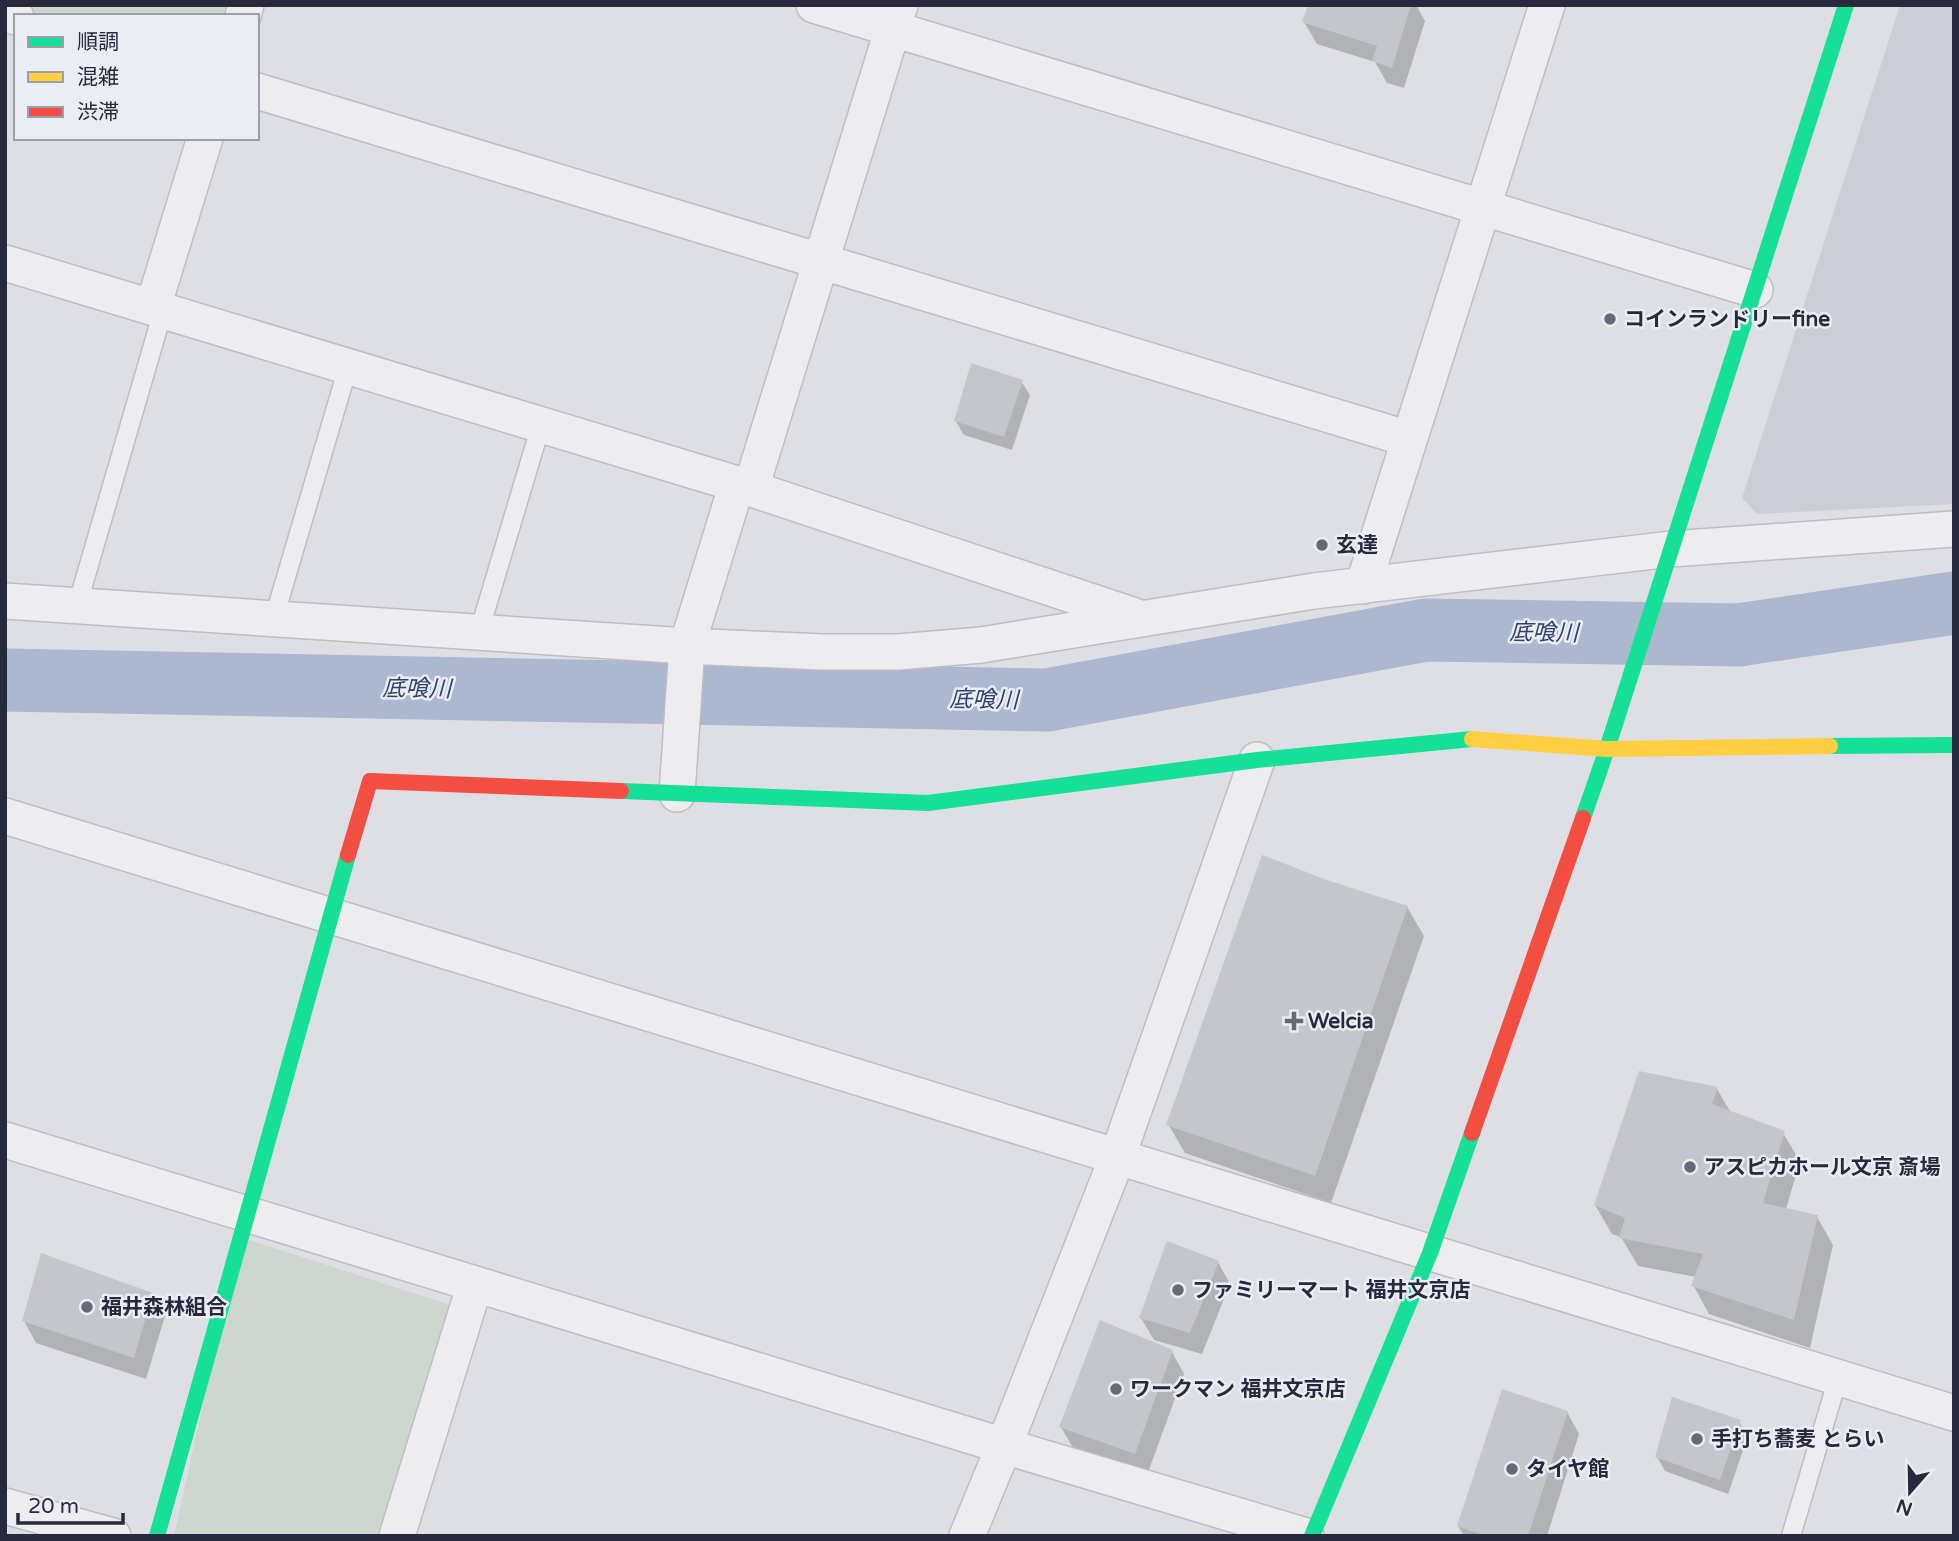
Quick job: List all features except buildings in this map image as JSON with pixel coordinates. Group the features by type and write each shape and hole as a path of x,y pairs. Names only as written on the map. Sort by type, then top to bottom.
{"street":[{"path":"814,5 897,17 1483,208 1755,290"},
{"path":"1363,586 1547,5"},
{"path":"1312,1536 1430,1253 1614,729 1846,5"},
{"path":"678,783 686,654 821,262 897,17"},
{"path":"259,92 1409,439"},
{"path":"158,309 204,140"},
{"path":"5,263 744,486 1141,619"},
{"path":"5,601 480,632 686,654 898,652 981,645 1314,591 1666,565 1954,529"},
{"path":"158,1536 329,916 370,781 678,783 928,803 1257,760 1478,738 1607,749 1954,744"},
{"path":"967,1536 1117,1158 1257,760"},
{"path":"5,816 1954,1413"},
{"path":"5,1140 1306,1536"},
{"path":"397,1536 475,1284"},
{"path":"5,1506 113,1536"}],"lane":[{"path":"76,606 158,309"},
{"path":"274,618 348,367"},
{"path":"480,632 541,425"},
{"path":"1791,1536 1838,1378"}],"shaded area":[{"path":"5,5 246,5 244,14 14,14"},
{"path":"1900,5 1954,5 1954,504 1757,514 1742,498"},
{"path":"240,1237 466,1310 397,1536 174,1536"}],"waterway":[{"name":"底喰川","path":"5,680 1047,700 1426,630 1738,635 1954,603"}],"traffic: fast":[{"path":"1583,818 1846,5"},
{"path":"621,791 928,803 1257,760 1472,739"},
{"path":"1830,746 1954,745"},
{"path":"157,1536 348,855"},
{"path":"1312,1536 1430,1253 1472,1133"}],"traffic: slow":[{"path":"1472,739 1607,749 1830,746"}],"traffic: jam":[{"path":"348,855 370,781 621,791"},
{"path":"1472,1133 1583,818"}],"place":[{"name":"コインランドリーfine","path":"1610,319"},
{"name":"玄達","path":"1322,545"},
{"name":"Welcia","path":"1294,1021"},
{"name":"アスピカホール文京 斎場","path":"1690,1167"},
{"name":"ファミリーマート 福井文京店","path":"1178,1290"},
{"name":"福井森林組合","path":"87,1307"},
{"name":"ワークマン 福井文京店","path":"1116,1389"},
{"name":"手打ち蕎麦 とらい","path":"1697,1439"},
{"name":"タイヤ館","path":"1512,1469"}]}
